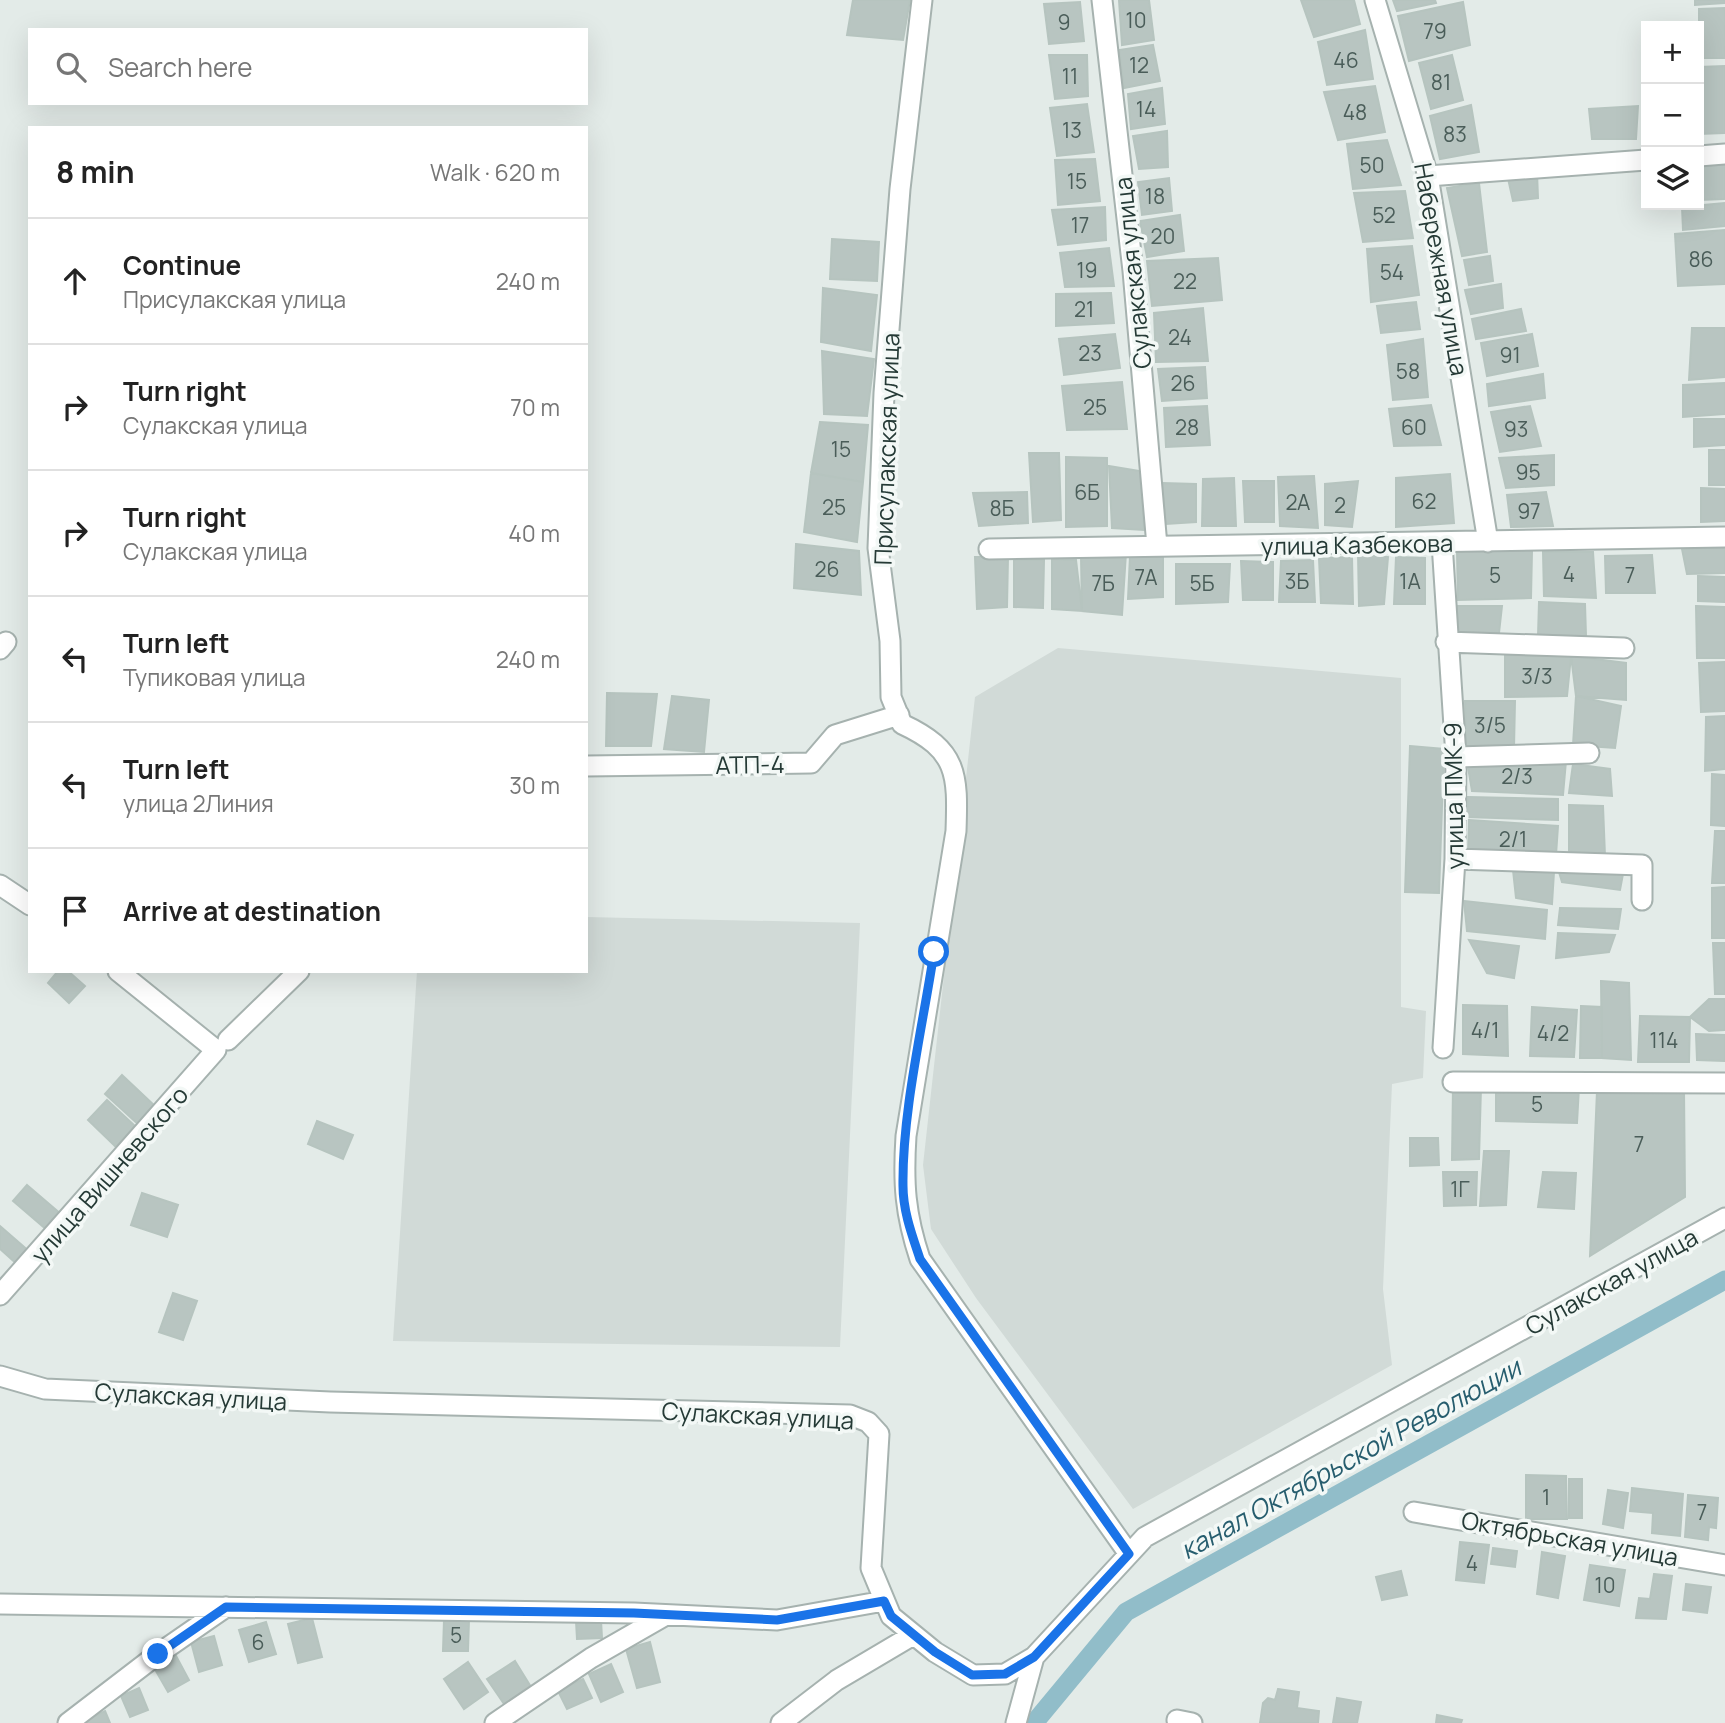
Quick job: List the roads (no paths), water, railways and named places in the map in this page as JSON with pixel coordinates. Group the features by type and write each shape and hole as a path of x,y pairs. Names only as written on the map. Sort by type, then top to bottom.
{"street":[{"name":"Присулакская улица","path":"899,715 891,697 890,641 878,548 884,393 900,190 922,0"},
{"name":"Сулакская улица","path":"1102,0 1133,271 1157,546"},
{"name":"Набережная улица","path":"1375,0 1428,176 1488,542"},
{"path":"1704,156 1725,154"},
{"path":"1428,176 1641,160"},
{"name":"улица Казбекова","path":"989,548 1725,537"},
{"name":"улица ПМК-9","path":"1442,543 1446,642 1456,757 1453,806 1455,859 1443,1048"},
{"path":"1446,642 1624,648"},
{"name":"АТП-4","path":"588,766 811,763 835,735 899,715"},
{"path":"899,715 902,724 925,735 946,752 957,789 956,831 906,1136 903,1188 908,1224 920,1259 1129,1554"},
{"path":"1456,757 1589,752"},
{"path":"1455,859 1642,865 1642,900"},
{"path":"0,885 28,904"},
{"path":"121,973 222,1045 297,973"},
{"name":"улица Вишневского","path":"0,1295 222,1045"},
{"path":"1453,1082 1725,1083"},
{"name":"Сулакская улица","path":"0,1376 45,1389 330,1402 850,1415 868,1422 879,1434 871,1568 891,1616 972,1675 1005,1674 1034,1657 1145,1537 1725,1218"},
{"name":"Октябрьская улица","path":"1414,1512 1725,1565"},
{"path":"0,1604 666,1615 777,1620 884,1601"},
{"path":"68,1723 158,1654 226,1607"},
{"path":"495,1723 591,1658 666,1615"},
{"path":"780,1723 837,1680 913,1634"},
{"path":"1016,1723 1034,1657"}],"waterway":[{"name":"канал Октябрьской Революции","path":"1034,1723 1126,1612 1725,1280"}]}
